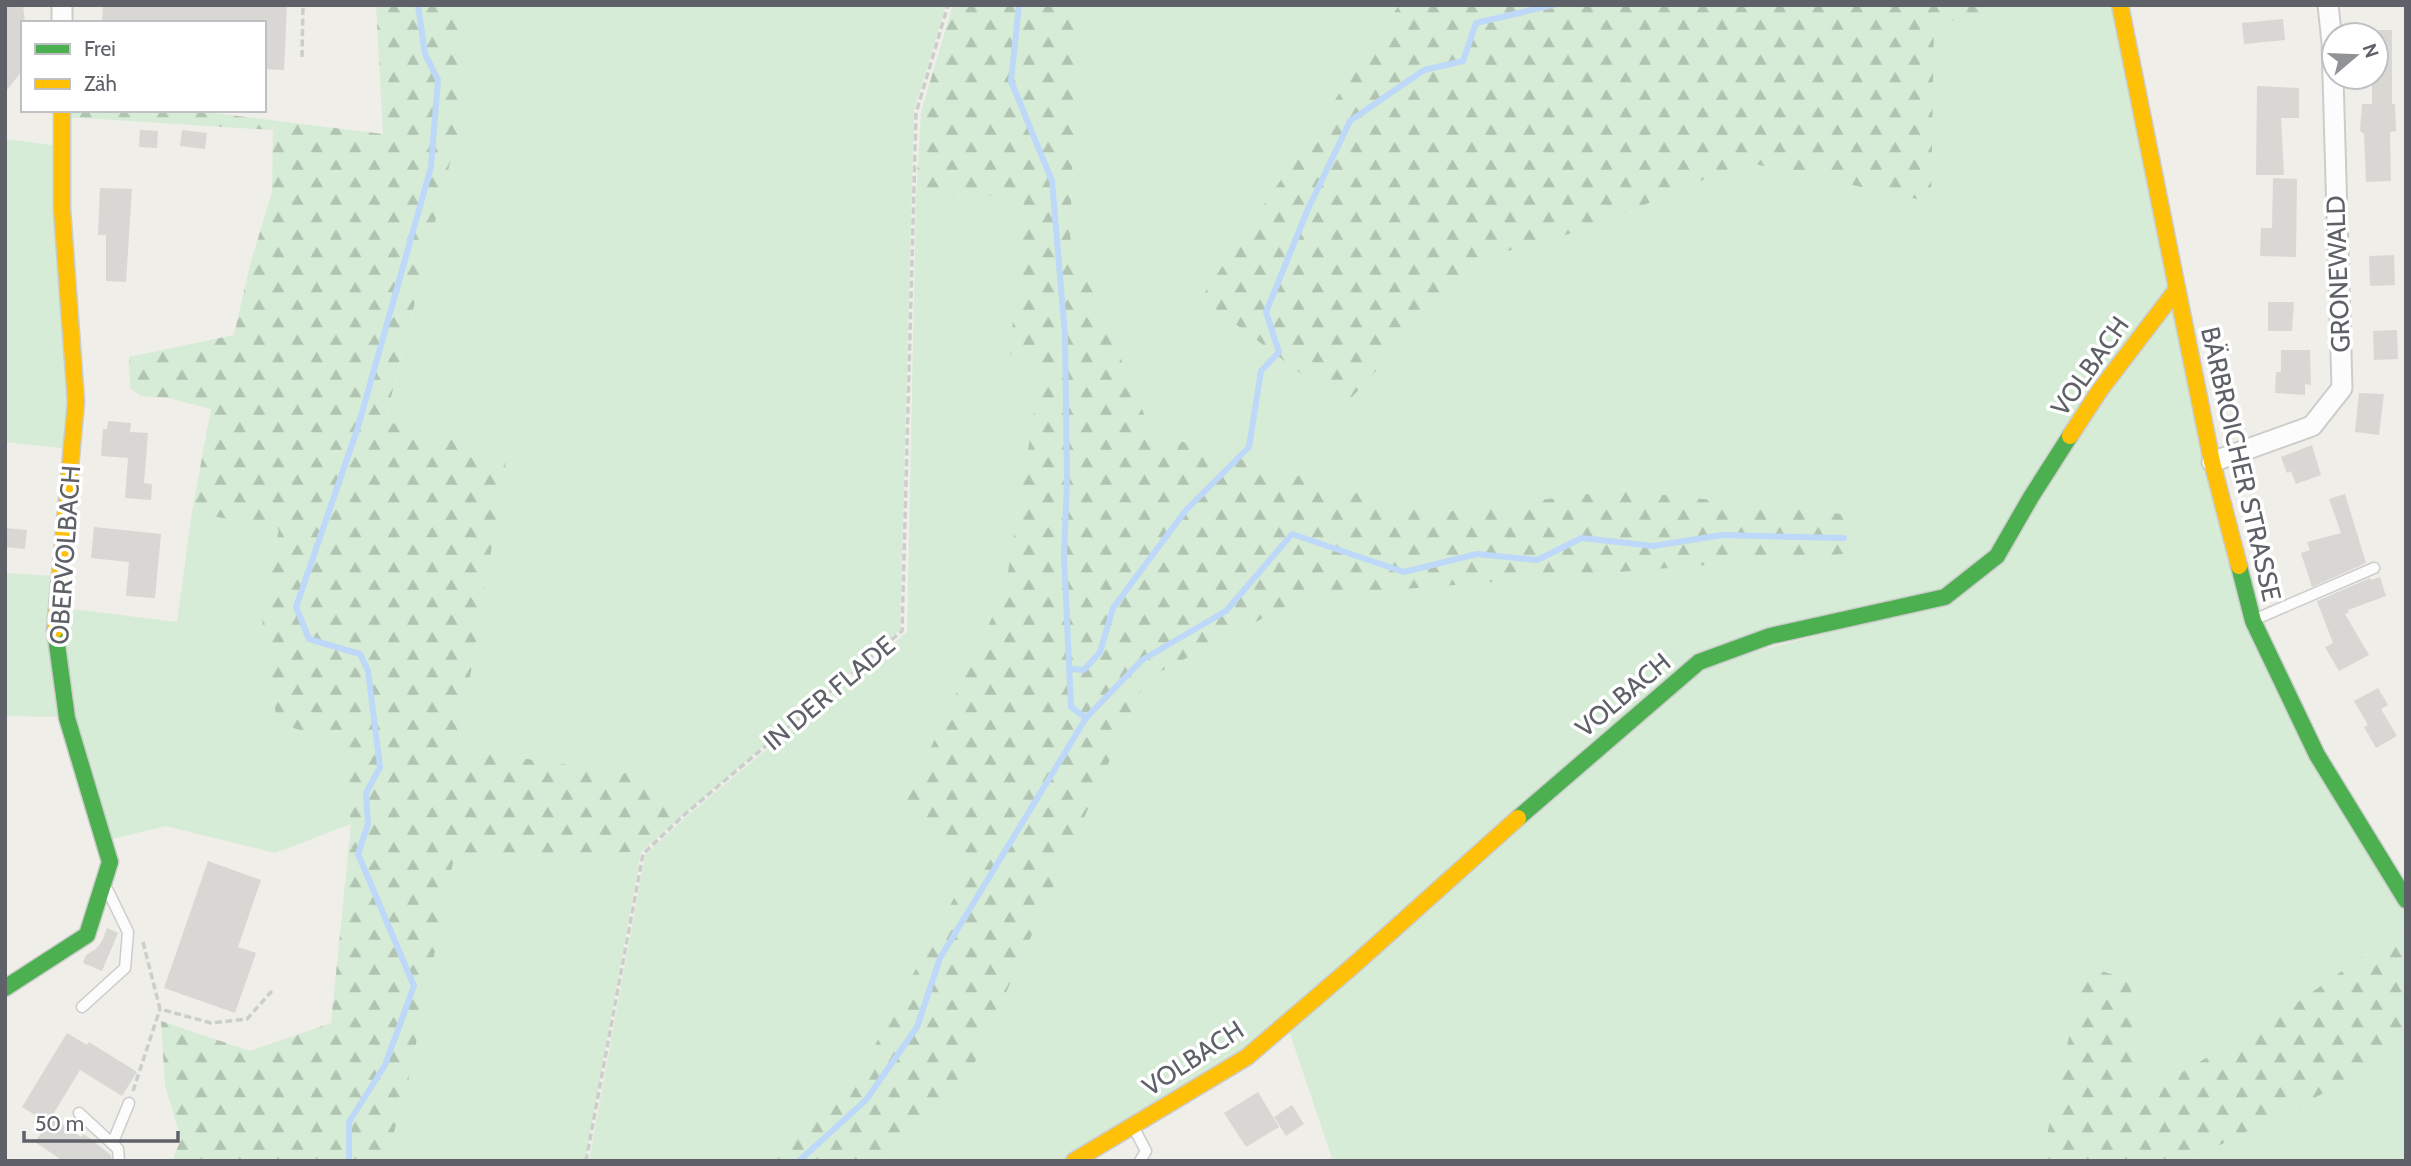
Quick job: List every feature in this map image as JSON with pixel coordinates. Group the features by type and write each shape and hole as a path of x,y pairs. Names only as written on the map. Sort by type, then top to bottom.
{"street":[{"name":"BÄRBROICHER STRASSE","path":"2120,5 2212,462 2253,621 2317,755 2406,900"},
{"name":"GRONEWALD","path":"2212,462 2312,426 2342,388 2332,42 2328,5"},
{"name":"OBERVOLBACH","path":"5,988 87,935 110,862 67,718 55,632 76,402 62,210 62,112"},
{"name":"VOLBACH","path":"1074,1161 1247,1057 1354,965 1542,795 1699,662 1770,636 1945,597 1997,556 2100,390 2176,289"}],"lane":[{"path":"2253,621 2374,568"},
{"path":"82,1007 125,968 128,932 103,883"},
{"path":"114,1145 129,1103"},
{"path":"79,1113 118,1149 119,1161"},
{"path":"1132,1126 1146,1151 1140,1161"}],"path":[{"path":"302,57 303,5"},
{"name":"IN DER FLADE","path":"586,1161 643,854 684,815 902,631 916,113 948,5"},
{"path":"129,1103 160,1009 143,941"},
{"path":"160,1009 211,1023 247,1019 271,992 270,994"}],"green space":[{"path":"376,5 463,5 458,131 385,421 507,456 458,749 652,777 684,814 641,852 454,858 409,1078 386,1161 172,1161 181,1139 165,1085 161,1021 250,1051 331,1023 351,824 341,745 277,722 261,612 279,529 192,512 211,409 168,398 141,396 130,388 129,357 234,335 250,265 272,192 273,130 65,117 65,112 205,112 383,134"},
{"path":"463,5 946,5 914,111 900,630 684,814 652,777 458,749 507,456 385,422 458,131"},
{"path":"953,5 1078,5 1070,237 1152,433 1429,514 1619,490 1851,515 1845,554 1304,597 1146,679 963,1089 884,1161 767,1161 867,1060 975,859 900,813 1005,590 1042,364 1010,354 1024,196 916,195 921,112"},
{"path":"1078,5 1399,5 1202,298 1344,406 1476,260 1590,228 1745,162 1931,202 1934,24 1988,15 1994,5 2117,5 2169,284 1989,553 1942,594 1694,660 1245,1051 1066,1161 884,1161 963,1089 1146,679 1304,597 1845,554 1850,515 1619,490 1429,514 1152,433 1070,237"},
{"path":"1399,5 1994,5 1988,15 1934,24 1931,202 1745,162 1590,228 1476,260 1344,406 1201,298"},
{"path":"5,139 59,146 69,449 5,442"},
{"path":"916,195 1024,196 1011,353 1042,364 1005,590 900,813 975,859 867,1060 767,1161 589,1161 645,855 686,817 907,632"},
{"path":"2173,292 2248,624 2406,909 2406,926 2278,1016 2135,1100 2131,980 2085,966 2041,1161 1326,1161 1332,1158 1287,1025 1702,666 1905,612 2000,557"},
{"path":"192,512 279,529 261,612 341,745 351,824 275,853 166,826 108,840 71,718 64,608 177,622"},
{"path":"5,573 56,576 64,717 5,716"},
{"path":"641,852 585,1161 386,1161 409,1078 454,858"},
{"path":"2406,926 2406,1038 2390,1060 2188,1161 2041,1161 2085,966 2131,980 2136,1099 2278,1016"},
{"path":"2406,1038 2406,1161 2188,1161 2390,1060"}],"building":[{"path":"5,5 23,5 25,21 21,21 21,72 5,92"},
{"path":"103,5 287,5 284,70 266,69 266,21 102,21"},
{"path":"2283,19 2285,40 2244,44 2242,23"},
{"path":"2392,30 2392,104 2395,104 2396,131 2390,132 2391,181 2366,182 2364,134 2360,131 2362,104 2372,104 2372,91 2390,91"},
{"path":"2257,86 2299,88 2299,118 2281,118 2284,175 2256,175"},
{"path":"140,130 158,131 157,148 139,147"},
{"path":"182,130 207,133 205,149 180,146"},
{"path":"2273,178 2297,179 2296,257 2260,256 2261,228 2272,228"},
{"path":"100,188 132,189 126,282 106,281 106,235 98,235"},
{"path":"2394,255 2395,285 2370,286 2369,256"},
{"path":"2268,302 2294,302 2292,331 2268,331"},
{"path":"2397,330 2398,359 2374,360 2373,331"},
{"path":"2281,350 2310,350 2311,385 2305,384 2305,395 2275,393 2276,372 2281,372"},
{"path":"2359,393 2384,394 2379,435 2355,432"},
{"path":"108,421 131,423 130,432 148,433 144,483 152,484 151,500 125,498 128,458 101,456 103,429 107,429"},
{"path":"2312,445 2321,475 2296,484 2291,471 2287,473 2281,457"},
{"path":"2345,494 2366,563 2312,587 2301,553 2310,550 2307,542 2341,533 2329,499"},
{"path":"94,527 161,534 155,598 126,596 129,562 91,558"},
{"path":"5,528 27,530 25,549 5,547"},
{"path":"2380,577 2386,596 2348,610 2345,614 2369,655 2339,671 2325,647 2333,643 2317,601 2370,578"},
{"path":"2378,688 2388,705 2381,709 2397,736 2376,748 2364,727 2368,725 2354,701"},
{"path":"208,861 261,880 238,947 256,953 235,1013 164,988"},
{"path":"107,928 118,933 102,971 83,963 86,955 102,941"},
{"path":"67,1033 87,1045 89,1042 137,1072 122,1096 80,1070 49,1121 52,1117 81,1137 84,1134 111,1155 112,1161 63,1161 35,1142 48,1123 22,1107"},
{"path":"1258,1092 1279,1127 1246,1147 1224,1113"},
{"path":"1292,1105 1304,1124 1286,1136 1274,1117"}],"waterway":[{"path":"349,1161 349,1122 385,1065 414,986 358,854 368,824 366,793 380,767 368,671 360,654 309,639 296,607 358,427 431,167 438,80 425,54 418,5"},
{"path":"1019,5 1011,81 1052,181 1065,335 1067,480 1064,556 1071,707 1086,718"},
{"path":"1071,669 1084,670 1100,652 1113,608 1186,510 1249,447 1261,371 1279,352 1266,312 1308,209 1350,121 1424,70 1463,61 1476,23 1553,5"},
{"path":"799,1161 866,1100 917,1027 940,958 1086,718 1142,660 1226,611 1292,534 1404,572 1477,554 1537,560 1582,538 1653,546 1722,535 1844,538"}],"traffic: fast":[{"path":"1518,818 1699,662 1770,636 1945,597 1997,556 2070,436"},
{"path":"2239,566 2253,621 2317,755 2406,900"},
{"path":"5,988 87,935 110,862 67,718 55,630"}],"traffic: slow":[{"path":"2120,5 2212,462 2239,566"},
{"path":"55,630 76,402 62,210 62,112"},
{"path":"2070,436 2100,390 2177,289"},
{"path":"1074,1161 1247,1057 1518,818"}]}
